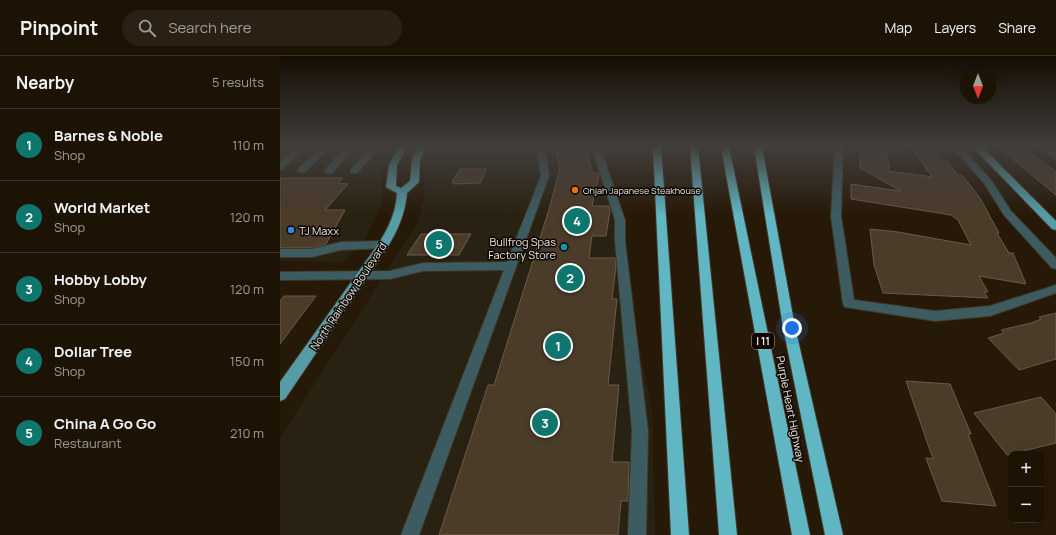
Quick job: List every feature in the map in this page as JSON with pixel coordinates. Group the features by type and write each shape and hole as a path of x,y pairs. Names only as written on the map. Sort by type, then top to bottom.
{"highway":[{"path":"658,169 680,535"},
{"path":"696,169 728,535"},
{"name":"Purple Heart Highway","path":"729,169 801,535"},
{"path":"762,169 788,320 834,535"}],"main road":[{"path":"393,169 391,187 402,192 414,182 415,169"},
{"path":"998,169 1056,228"},
{"name":"North Rainbow Boulevard","path":"280,394 383,245 395,225 401,209 402,192"}],"street":[{"path":"410,535 545,176 544,169"},
{"path":"603,169 620,220 620,241 640,431 638,535"},
{"path":"838,169 836,216 849,304 935,316 990,311 1056,289"},
{"path":"976,169 988,182 1007,213 1056,265"},
{"path":"280,253 312,253 341,246 383,245"},
{"path":"280,276 361,276 390,274 423,267 512,266"}],"shaded area":[{"path":"280,169 383,169 381,206 366,237 344,262 280,261"},
{"path":"423,169 604,169 652,411 655,535 280,535 280,438 418,222 425,195"}],"building":[{"path":"460,169 487,169 480,183 453,184 454,182 452,182"},
{"path":"559,169 592,169 593,173 599,173 592,206 609,206 610,211 606,236 592,236 589,258 615,258 616,266 612,299 617,299 608,385 619,385 612,462 629,462 628,501 621,501 618,535 439,535 488,385 494,385 550,206"},
{"path":"862,169 889,169 889,171 932,177 927,169 954,169 958,175 962,175 980,198 999,233 997,233 1009,253 1013,253 1026,284 979,276 988,292 984,292 988,298 883,293 874,265 870,229 898,232 971,245 958,220 951,215 851,199 851,184 901,191"},
{"path":"1025,169 1053,169 1056,172 1056,195"},
{"name":"TJ Maxx","path":"280,178 343,178 338,183 348,184 325,210 345,210 326,244 312,248 280,248"},
{"path":"421,234 471,234 459,255 407,255"},
{"path":"284,296 316,296 280,344 280,301"},
{"path":"1056,313 1056,359 1019,370 988,338 1004,333 1001,330 1031,323 1041,319 1039,317"},
{"path":"906,381 950,384 971,434 968,434 996,506 942,501 926,458 933,459"},
{"path":"1041,397 1056,414 1056,443 1023,451 1008,451 1007,455 974,413"}],"place":[{"name":"Ohjah Japanese Steakhouse","path":"575,190"},
{"name":"Dollar Tree","path":"577,221"},
{"name":"TJ Maxx","path":"291,230"},
{"name":"China A Go Go","path":"439,244"},
{"name":"Bullfrog Spas Factory Store","path":"564,247"},
{"name":"World Market","path":"570,278"},
{"name":"Barnes & Noble","path":"558,346"},
{"name":"Hobby Lobby","path":"545,423"}]}
